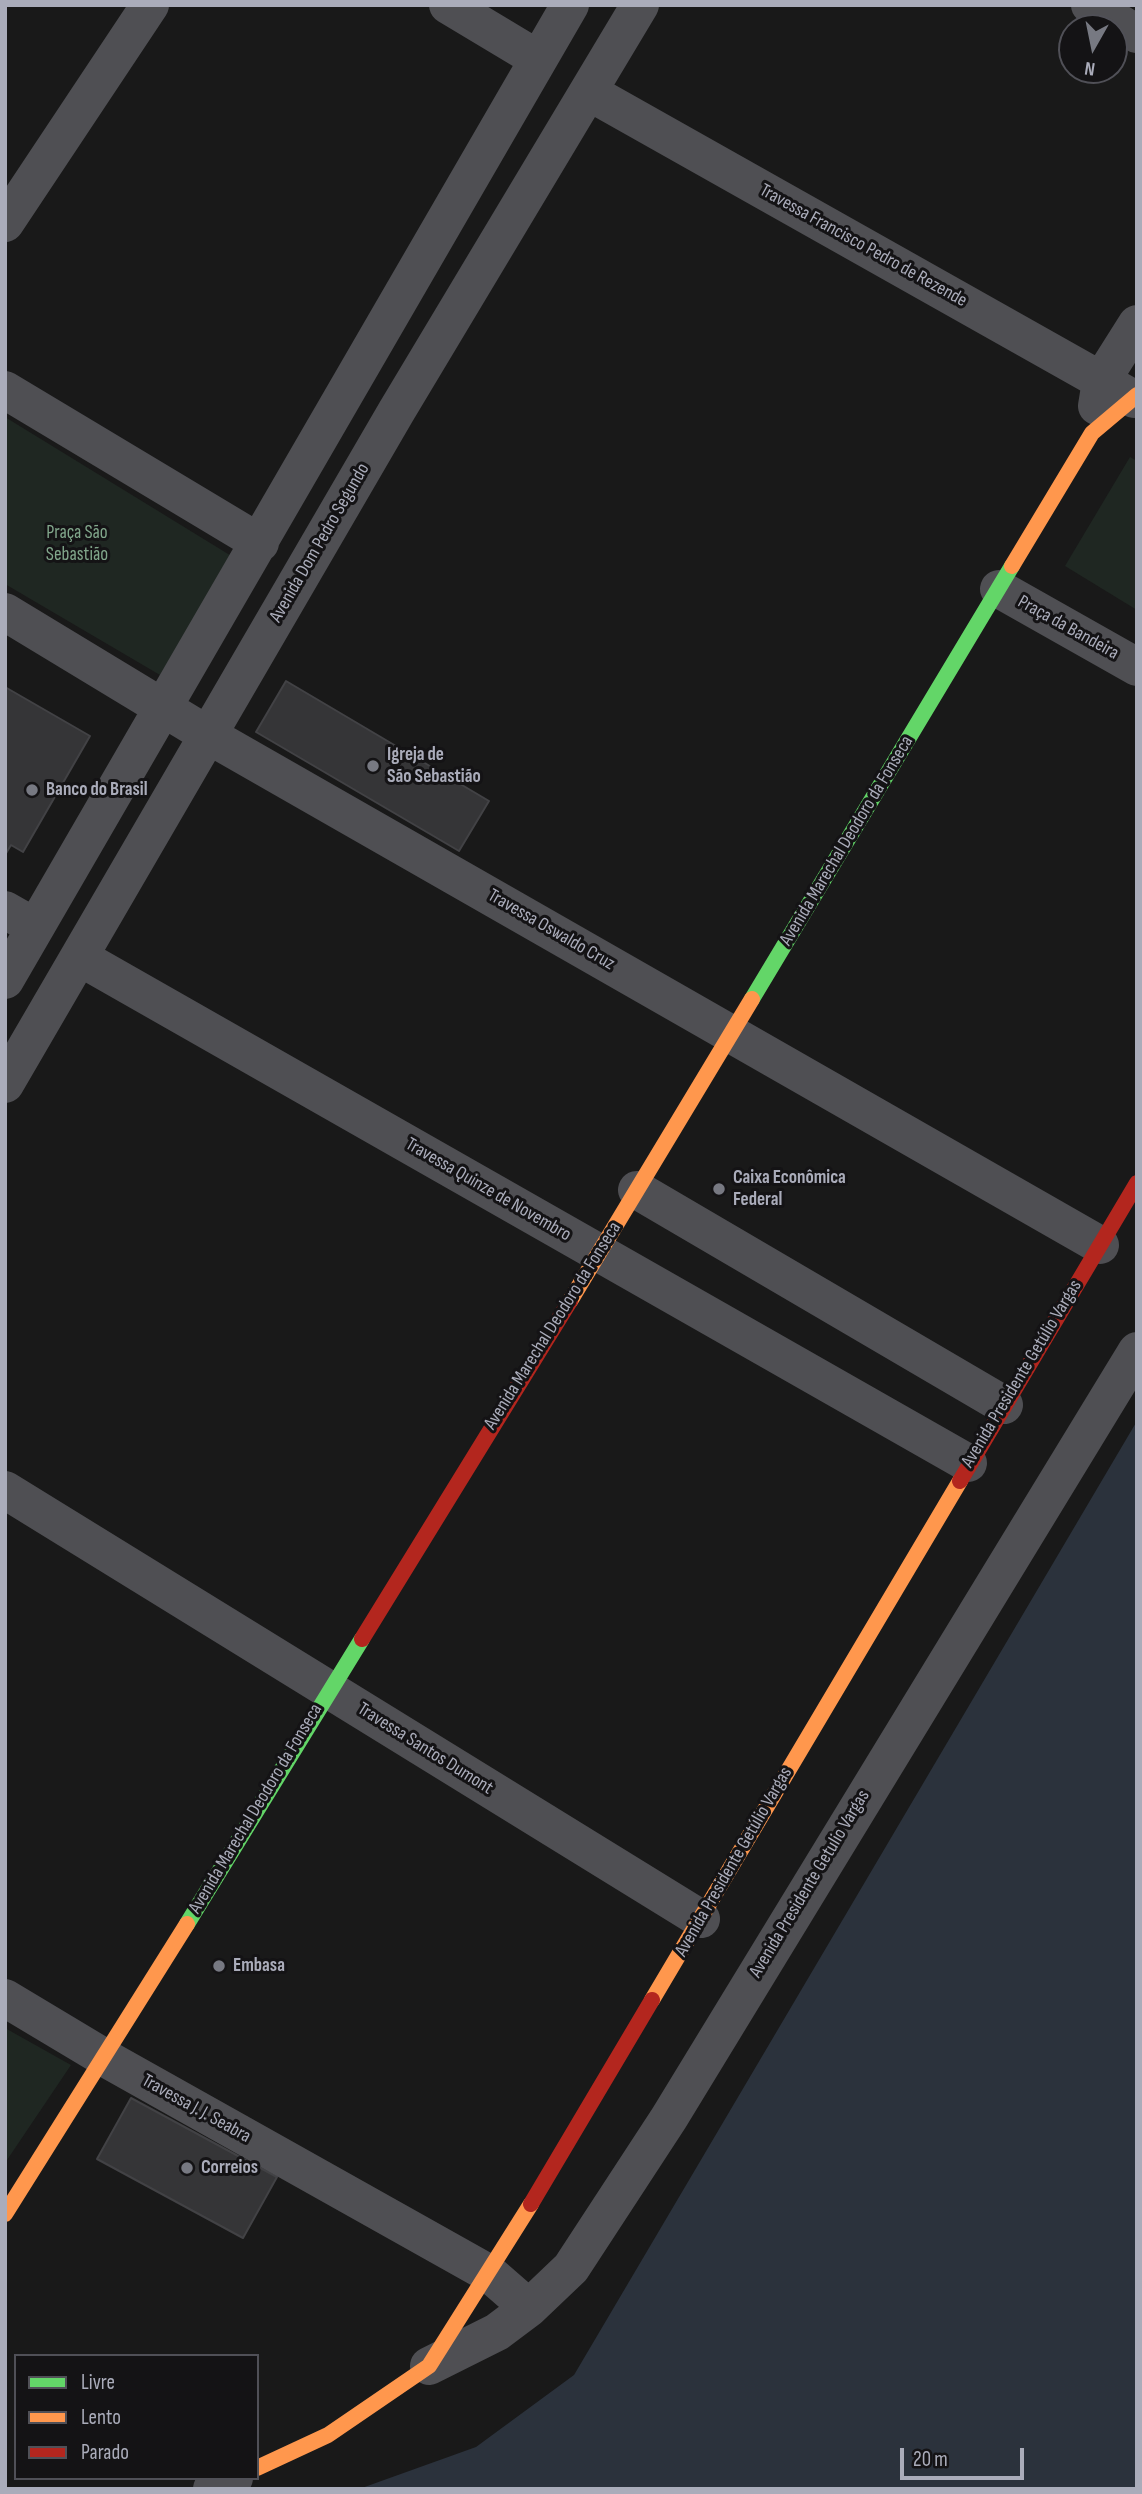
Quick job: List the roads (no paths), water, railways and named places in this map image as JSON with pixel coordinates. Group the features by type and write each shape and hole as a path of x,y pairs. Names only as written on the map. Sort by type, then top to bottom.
{"street":[{"path":"5,223 150,5"},
{"path":"448,5 538,59"},
{"path":"5,980 20,918 164,707 570,5"},
{"name":"Avenida Dom Pedro Segundo","path":"5,1084 396,412 640,5"},
{"path":"1090,5 1137,34"},
{"name":"Travessa Francisco Pedro de Rezende","path":"589,92 1101,381 1136,398"},
{"path":"1101,381 1137,324"},
{"name":"Avenida Marechal Deodoro da Fonseca","path":"1092,433 1101,381"},
{"path":"350,384 396,412"},
{"path":"5,390 260,543"},
{"name":"Avenida Marechal Deodoro da Fonseca","path":"5,2214 105,2059 599,1253 1092,433 1136,398"},
{"name":"Praça da Bandeira","path":"999,589 1137,667"},
{"name":"Travessa Oswaldo Cruz","path":"5,612 208,735 1100,1245"},
{"name":"Travessa Quinze de Novembro","path":"80,958 968,1463"},
{"name":"Avenida Presidente Getúlio Vargas","path":"259,2467 328,2435 429,2366 490,2274 968,1463 1137,1183"},
{"path":"637,1190 1004,1405"},
{"name":"Avenida Presidente Getulio Vargas","path":"429,2366 497,2332 529,2308 571,2268 669,2118 1137,1351"},
{"name":"Travessa Santos Dumont","path":"5,1490 701,1919"},
{"name":"Travessa J. J. Seabra","path":"5,1998 105,2059 490,2274 529,2308"},
{"path":"212,2489 230,2480"}],"place":[{"name":"Igreja de São Sebastião","path":"373,766"},
{"name":"Banco do Brasil","path":"32,790"},
{"name":"Caixa Econômica Federal","path":"719,1189"},
{"name":"Embasa","path":"219,1966"},
{"name":"Correios","path":"187,2168"}],"park label":[{"name":"Praça São Sebastião","path":"77,544"}]}
